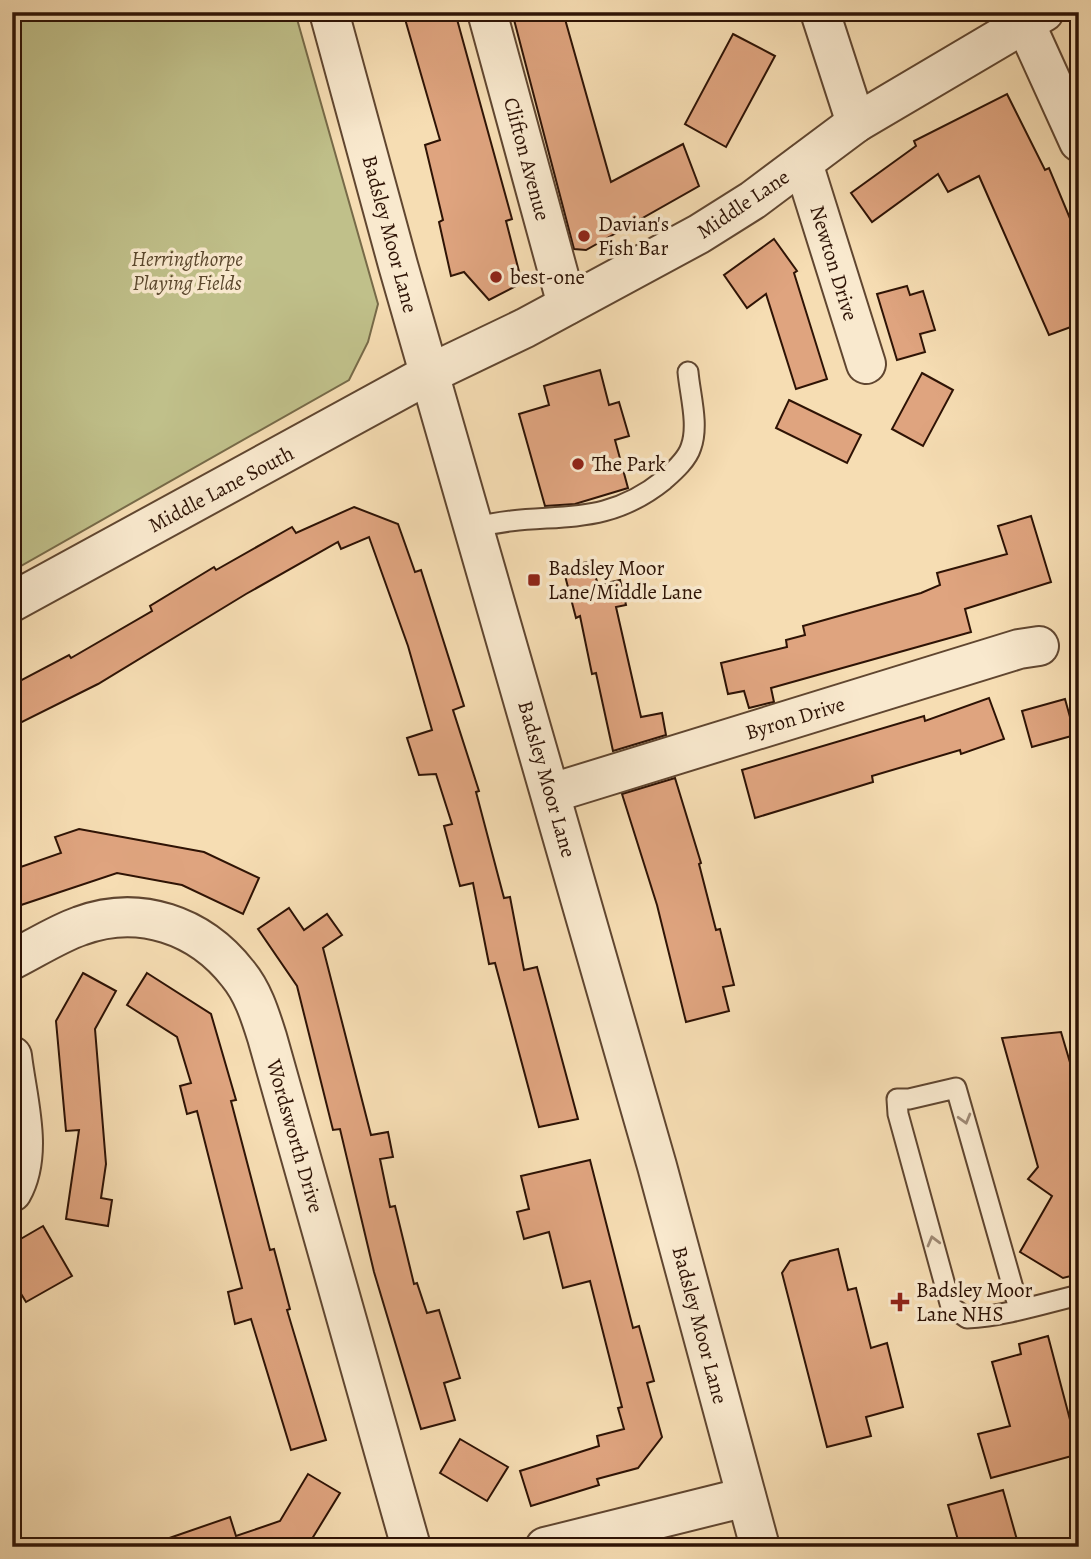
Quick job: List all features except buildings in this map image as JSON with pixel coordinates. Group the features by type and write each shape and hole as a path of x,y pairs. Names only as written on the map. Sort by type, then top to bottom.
{"street":[{"name":"Badsley Moor Lane","path":"329,12 429,374 551,793 760,1547"},
{"name":"Clifton Avenue","path":"487,12 567,305"},
{"path":"820,12 856,123"},
{"name":"Middle Lane","path":"429,374 567,305 699,234 753,200 856,123 1035,18"},
{"path":"1035,18 1079,142"},
{"name":"Newton Drive","path":"803,163 866,364"},
{"name":"Middle Lane South","path":"12,602 429,374"},
{"name":"Byron Drive","path":"551,793 1019,649 1039,646"},
{"name":"Wordsworth Drive","path":"12,960 80,926 111,918 141,918 173,923 198,937 239,975 255,1002 267,1037 411,1547"},
{"path":"12,1056 24,1158 20,1177 12,1192"},
{"path":"545,1547 746,1497"}],"lane":[{"path":"474,528 533,518 578,519 612,510 648,493 675,471 691,448 694,427 688,372"},
{"path":"1019,1310 956,1088 897,1099 898,1114 951,1307 967,1318 1019,1310 1079,1295"}],"green space":[{"name":"Herringthorpe Playing Fields","path":"12,12 295,12 378,304 368,342 349,380 12,571"}],"place":[{"name":"Davian's Fish Bar","path":"584,236"},
{"name":"best-one","path":"496,277"},
{"name":"The Park","path":"578,464"},
{"name":"Badsley Moor Lane/Middle Lane","path":"534,580"},
{"name":"Badsley Moor Lane NHS","path":"900,1302"}]}
